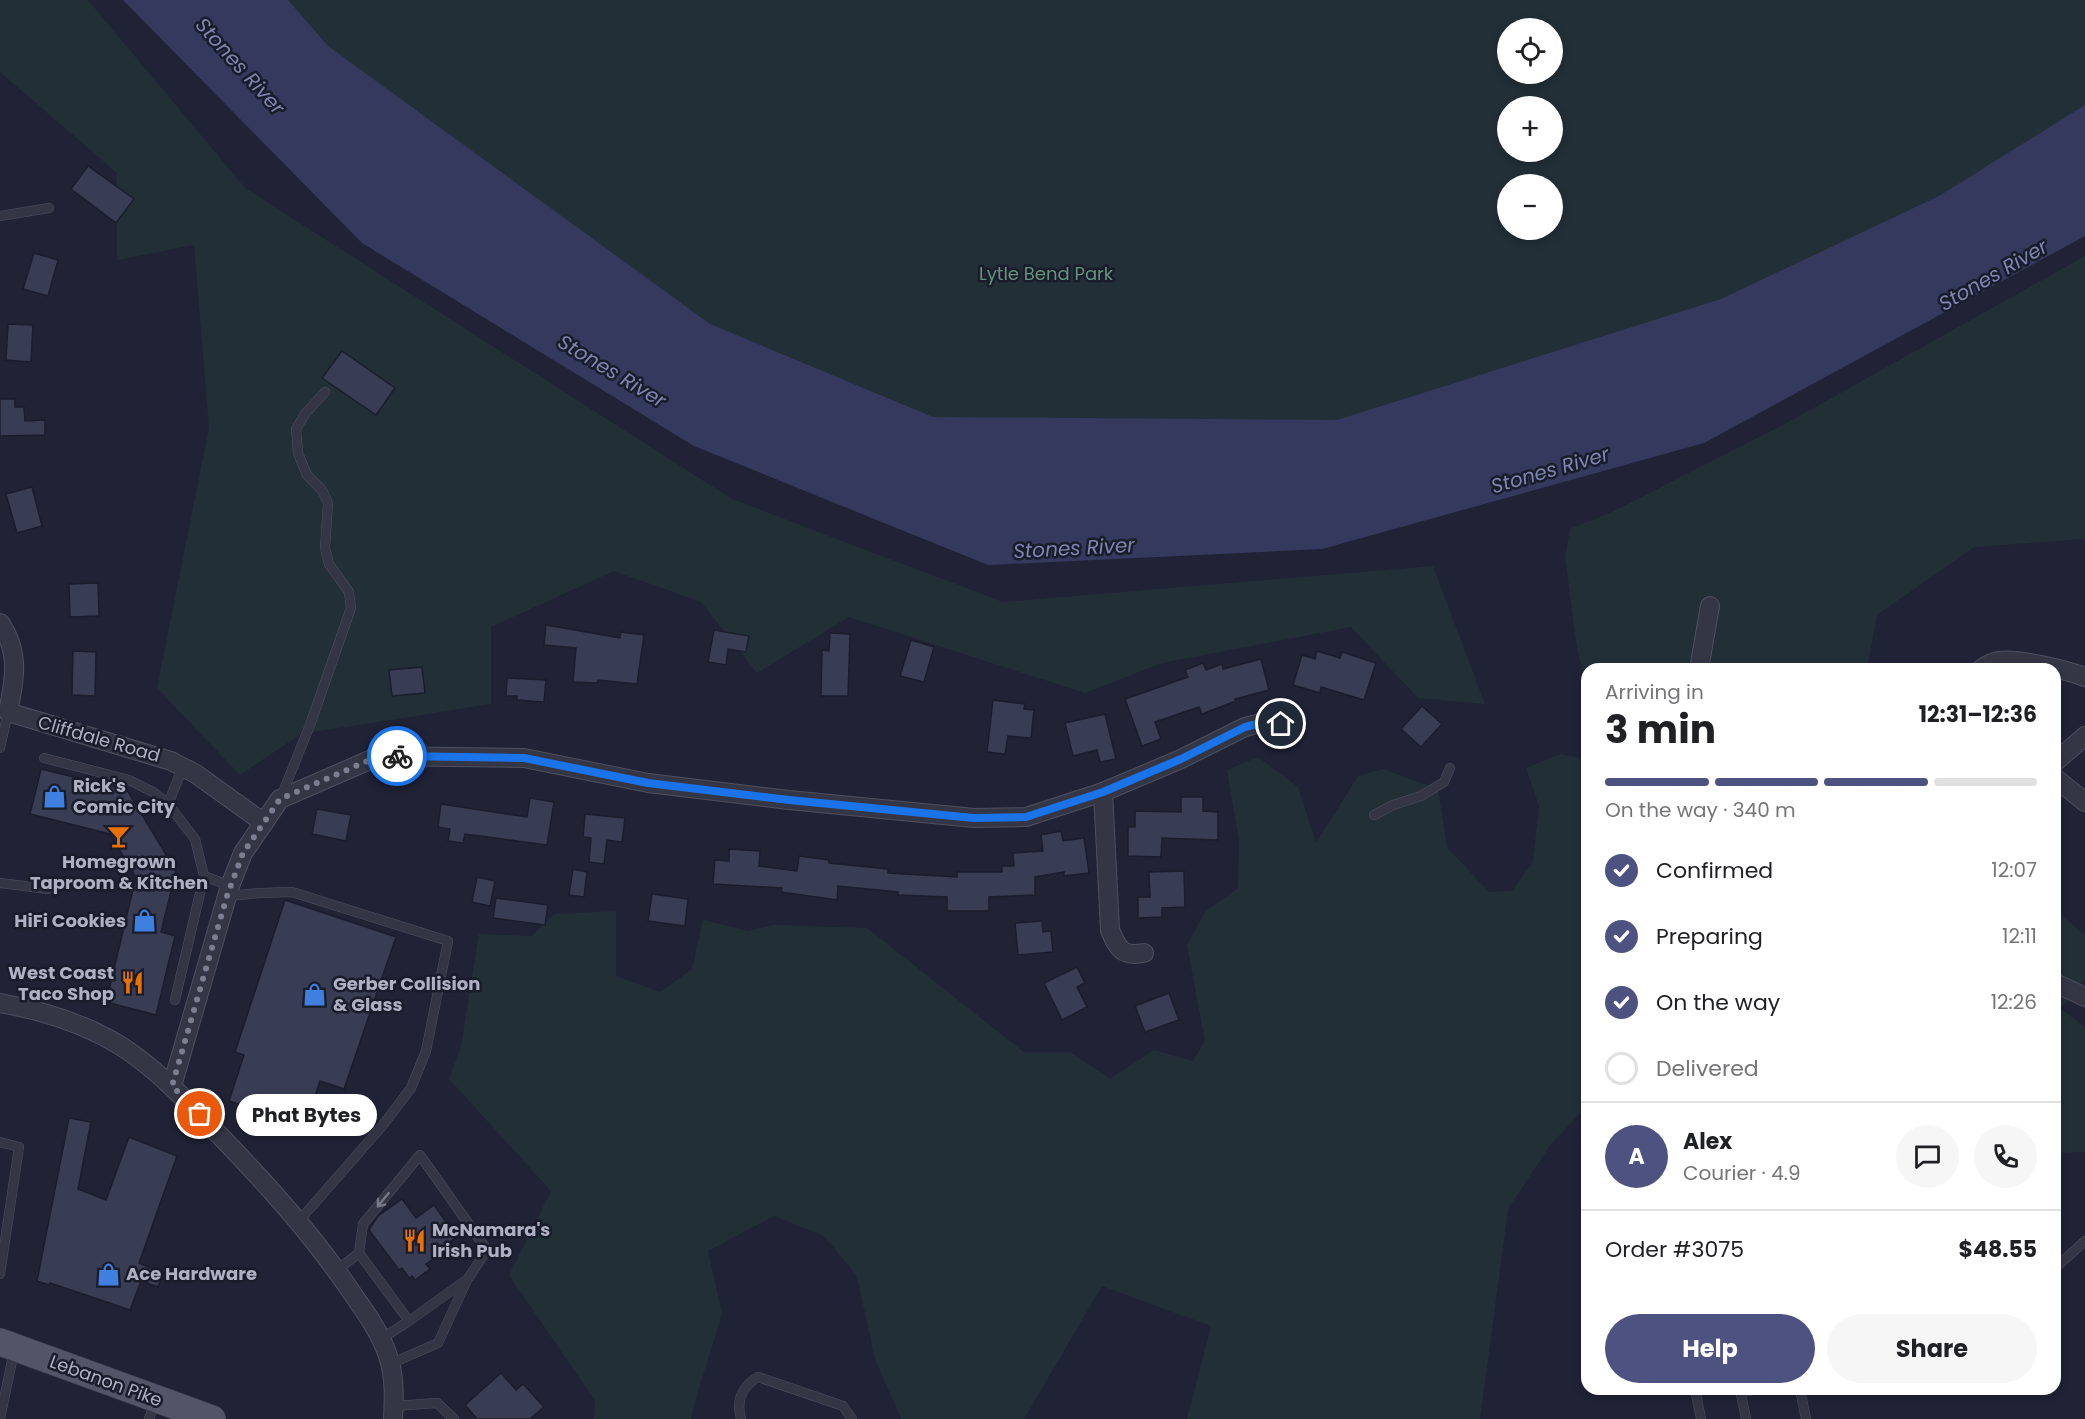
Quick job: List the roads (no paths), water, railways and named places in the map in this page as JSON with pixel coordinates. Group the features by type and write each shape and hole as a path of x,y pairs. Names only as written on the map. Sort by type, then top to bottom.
{"main road":[{"name":"Lebanon Pike","path":"7,1345 153,1409 212,1419"}],"street":[{"path":"1700,663 1710,606"},
{"path":"0,623 6,632 15,659 13,690 4,711"},
{"path":"1994,663 2008,661 2021,663"},
{"path":"2061,669 2085,677"},
{"name":"Cliffdale Road","path":"4,711 171,761 237,802 264,823"},
{"path":"172,1086 228,891 243,853 280,799 379,756 524,758 648,783 789,800 974,818 1026,817 1103,792 1181,759 1245,727 1261,723 1281,724"},
{"path":"2061,757 2085,736"},
{"path":"2061,783 2085,802"},
{"path":"1103,792 1110,930 1114,941 1125,953 1131,955 1144,953"},
{"path":"2061,986 2085,997"},
{"path":"0,1003 29,1008 90,1029 128,1050 172,1086 252,1168 299,1221 337,1270 375,1326 390,1364 395,1391 394,1412"}],"lane":[{"path":"0,216 49,208"},
{"path":"280,799 310,725 351,608 349,592 329,564 325,548 328,503 322,490 307,475 298,453 296,429 305,414 325,392"},
{"path":"0,748 4,711"},
{"path":"45,758 129,780 153,792 168,804 195,839 204,876 175,1000"},
{"path":"168,804 183,767"},
{"path":"1374,815 1393,805 1422,796 1444,782 1450,768"},
{"path":"204,876 228,891 292,892 448,941 426,1051 411,1088 383,1125 299,1221"},
{"path":"0,883 48,889"},
{"path":"0,1142 19,1147 0,1274"},
{"path":"337,1270 358,1253 363,1224 420,1155 488,1250 467,1280 438,1343 390,1364"},
{"path":"2061,1263 2085,1241"},
{"path":"358,1253 409,1321"},
{"path":"381,1339 467,1280"},
{"path":"0,1419 7,1345"},
{"path":"741,1419 738,1409 743,1389 748,1382 758,1377 843,1406 852,1419"},
{"path":"1696,1395 1701,1419"},
{"path":"1741,1395 1746,1419"},
{"path":"1801,1395 1806,1419"},
{"path":"394,1412 437,1403 454,1419"}],"water":[{"name":"Stones River","path":"123,0 288,0 328,46 710,324 933,417 1337,420 1721,299 1939,196 2085,105 2085,236 1704,443 1322,549 988,565 694,446 362,243"}],"place":[{"name":"Rick's Comic City","path":"55,796"},
{"name":"Homegrown Taproom & Kitchen","path":"119,836"},
{"name":"HiFi Cookies","path":"144,921"},
{"name":"West Coast Taco Shop","path":"132,983"},
{"name":"Gerber Collision & Glass","path":"315,994"},
{"name":"Phat Bytes","path":"200,1114"},
{"name":"McNamara's Irish Pub","path":"414,1240"},
{"name":"Ace Hardware","path":"108,1274"}],"park label":[{"name":"Lytle Bend Park","path":"1046,274"}]}
